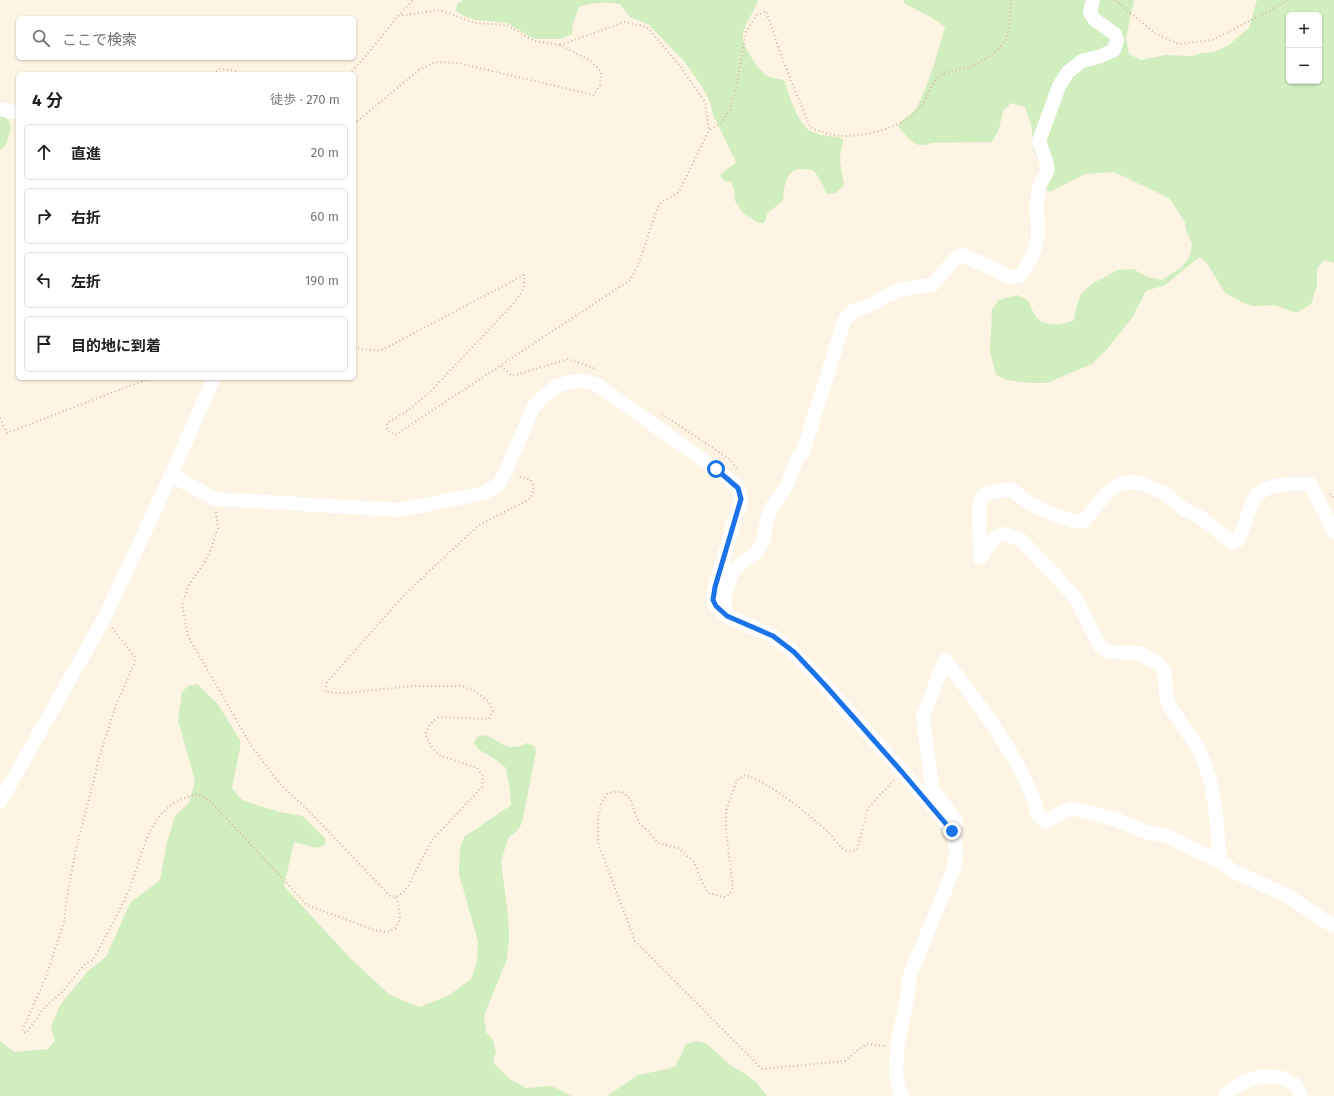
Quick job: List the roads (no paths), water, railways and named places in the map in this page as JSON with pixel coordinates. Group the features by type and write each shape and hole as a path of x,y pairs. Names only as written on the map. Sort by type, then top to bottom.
{"street":[{"path":"727,616 724,598 733,570 758,551 764,538 767,518 771,508 787,486 797,458 803,452 845,319 853,311 873,304 902,289 932,285 954,260 962,255 1009,277 1020,276 1025,269 1033,254 1038,236 1037,204 1039,187 1048,170 1039,141 1059,86 1068,72 1082,61 1101,56 1114,50 1117,41 1115,34 1095,20 1090,12 1093,0"},
{"path":"0,109 16,113"},
{"path":"0,802 104,617 171,475 213,380"},
{"path":"171,475 214,499 400,510 484,492 499,484 534,406 557,386 570,382 584,381 596,384 607,391 716,469 738,488 741,499 715,587 713,600 716,606 727,616 773,636 794,652 902,772 952,831 956,851 955,866 910,975 897,1048 896,1076 902,1096"},
{"path":"1220,862 1215,804 1210,779 1199,749 1170,707 1166,695 1165,673 1162,668 1159,664 1139,653 1109,652 1100,646 1076,599 1020,539 1005,534 997,536 990,543 980,558 979,506 984,495 1011,489 1029,503 1052,514 1072,522 1084,521 1107,493 1120,484 1132,482 1143,484 1164,492 1186,511 1199,516 1233,543 1239,539 1256,496 1265,490 1279,485 1310,484 1334,532"},
{"path":"952,831 956,821 932,788 923,716 945,660 984,713 1018,765 1031,792 1039,817 1046,821 1071,808 1117,820 1146,832 1165,835 1220,862 1235,872 1288,896 1325,921 1334,925"},
{"path":"1225,1096 1227,1092 1244,1082 1264,1076 1282,1078 1296,1085 1301,1096"}]}
